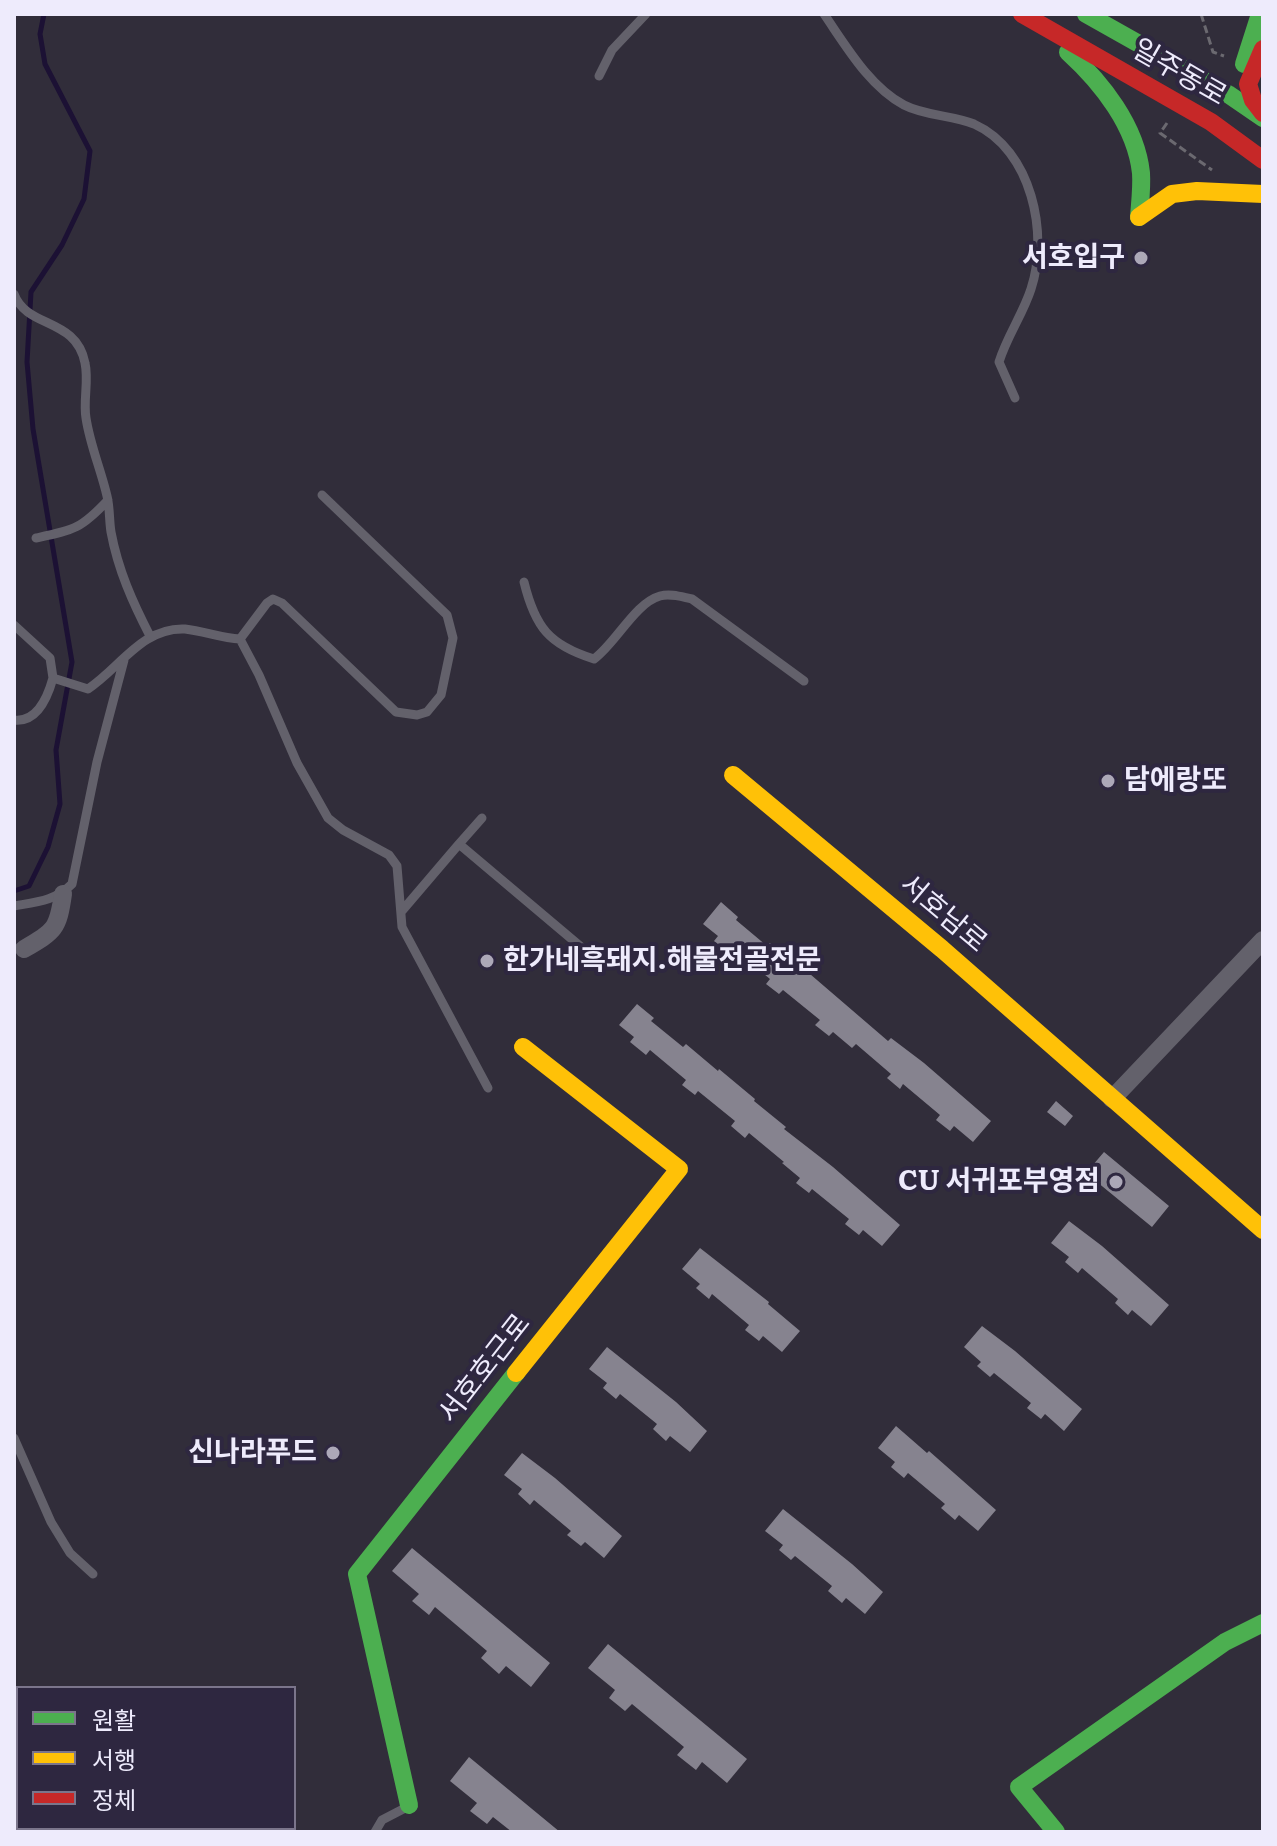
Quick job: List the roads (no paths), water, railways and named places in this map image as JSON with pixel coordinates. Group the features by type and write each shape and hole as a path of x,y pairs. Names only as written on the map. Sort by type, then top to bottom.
{"main road":[{"name":"일주동로","path":"1086,14 1263,115"},
{"path":"1243,65 1260,14"},
{"name":"일주동로","path":"1023,15 1211,122 1263,160"},
{"path":"1023,15 1081,63 1124,122 1142,172 1139,217 1172,194 1197,191 1263,194"},
{"path":"1263,49 1248,84 1253,100 1263,115"},
{"name":"서호남로","path":"733,775 942,949 1263,1230"},
{"name":"서호호근로","path":"409,1805 357,1574 679,1169 523,1047"},
{"path":"1056,1832 1019,1787 1225,1642 1263,1623"}],"street":[{"path":"24,949 45,937 59,921 63,894"},
{"path":"1112,1099 1263,940"}],"lane":[{"path":"599,76 612,50 646,14"},
{"path":"824,14 857,61 891,96 906,106 974,124 998,138 1014,156 1034,209 1038,254 1031,289 999,362 1015,398"},
{"path":"14,294 18,306 32,316 55,324 78,343 86,364 86,417 108,500 111,533 127,590 150,636"},
{"path":"240,639 273,599 282,603 396,712 417,715 427,712 441,695 453,638 447,615 322,495"},
{"path":"36,538 63,533 87,523 108,500"},
{"path":"524,582 531,610 543,630 567,650 594,659 604,652 645,605 657,597 670,595 692,599 804,681"},
{"path":"14,625 50,658 55,678 47,697 33,715 21,721 14,720"},
{"path":"55,678 88,689 150,636 166,630 184,629 240,639"},
{"path":"240,639 297,763 328,818 343,830 389,855 397,866 402,927 488,1088"},
{"path":"14,906 52,900 72,884 97,762 125,657"},
{"path":"401,912 482,818"},
{"path":"459,844 593,957"},
{"path":"14,1438 51,1522 70,1553 93,1574"},
{"path":"375,1832 382,1820 409,1805"}],"waterway":[{"path":"14,891 29,886 48,847 60,804 56,750 72,662 33,429 27,362 31,292 62,245 84,199 90,151 45,64 40,34 44,14"}],"place":[{"name":"서호입구","path":"1141,258"},
{"name":"담에랑또","path":"1108,781"},
{"name":"한가네흑돼지.해물전골전문","path":"487,961"},
{"name":"CU 서귀포부영점","path":"1116,1182"},
{"name":"신나라푸드","path":"333,1453"}]}
